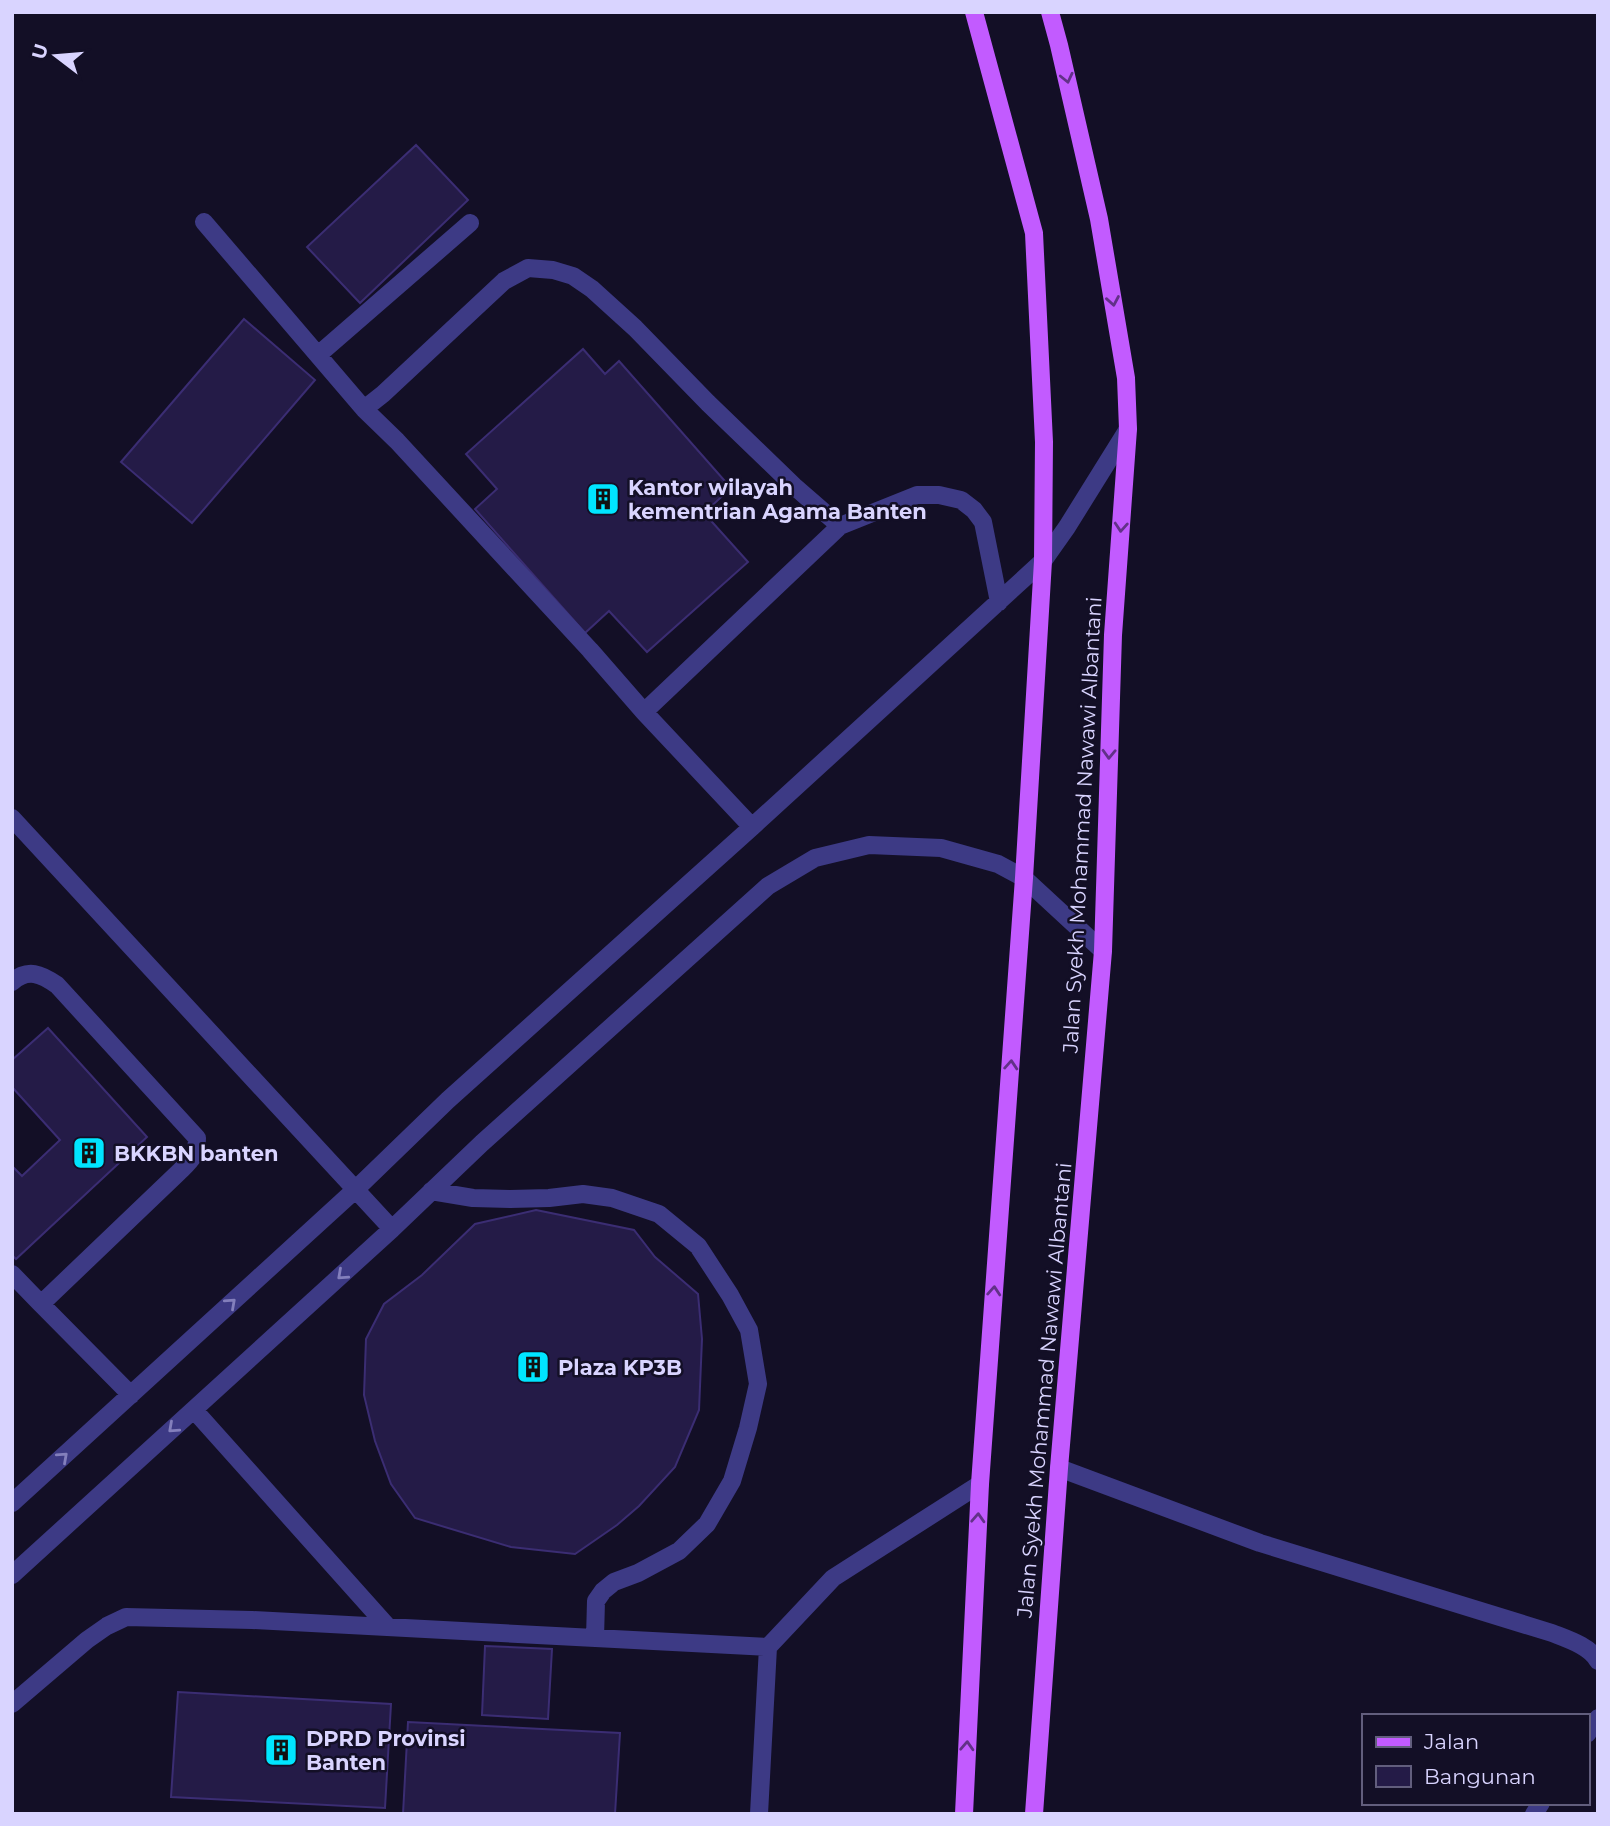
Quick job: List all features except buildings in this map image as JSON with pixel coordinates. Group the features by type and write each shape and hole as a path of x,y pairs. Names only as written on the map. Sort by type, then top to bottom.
{"main road":[{"path":"964,1814 980,1483 1024,878 1043,561 1044,442 1034,233 974,12"},
{"name":"Jalan Syekh Mohammad Nawawi Albantani","path":"1034,1814 1059,1468 1103,951 1113,635 1128,429 1126,379 1099,219 1049,12"}],"street":[{"path":"204,222 364,409 397,441 752,827"},
{"path":"318,355 470,223"},
{"path":"364,409 504,281 528,268 553,270 573,275 627,320 756,449 840,526"},
{"path":"12,1503 356,1189 448,1100 1043,561 1068,527 1128,429"},
{"path":"644,712 840,526 918,495 939,495 961,500 974,510 983,522 999,602"},
{"path":"12,818 392,1229"},
{"path":"12,1575 768,886 815,858 869,845 941,848 998,864 1024,878 1103,951"},
{"path":"12,982 21,975 30,974 48,979 57,985 197,1138 195,1156 41,1304"},
{"path":"431,1191 473,1198 510,1199 583,1194 612,1198 659,1214 698,1246 749,1330 758,1384 732,1481 707,1524 679,1551 638,1573 614,1582 603,1591 596,1601 595,1638"},
{"path":"12,1273 131,1395"},
{"path":"194,1410 388,1627"},
{"path":"1059,1468 1260,1543 1552,1633 1575,1642 1598,1661"},
{"path":"759,1814 768,1647 833,1578 980,1483"},
{"path":"12,1704 87,1640 126,1617 252,1620 768,1647"}],"place":[{"name":"Kantor wilayah kementrian Agama Banten","path":"603,499"},
{"name":"BKKBN banten","path":"89,1153"},
{"name":"Plaza KP3B","path":"533,1367"},
{"name":"DPRD Provinsi Banten","path":"281,1750"}]}
